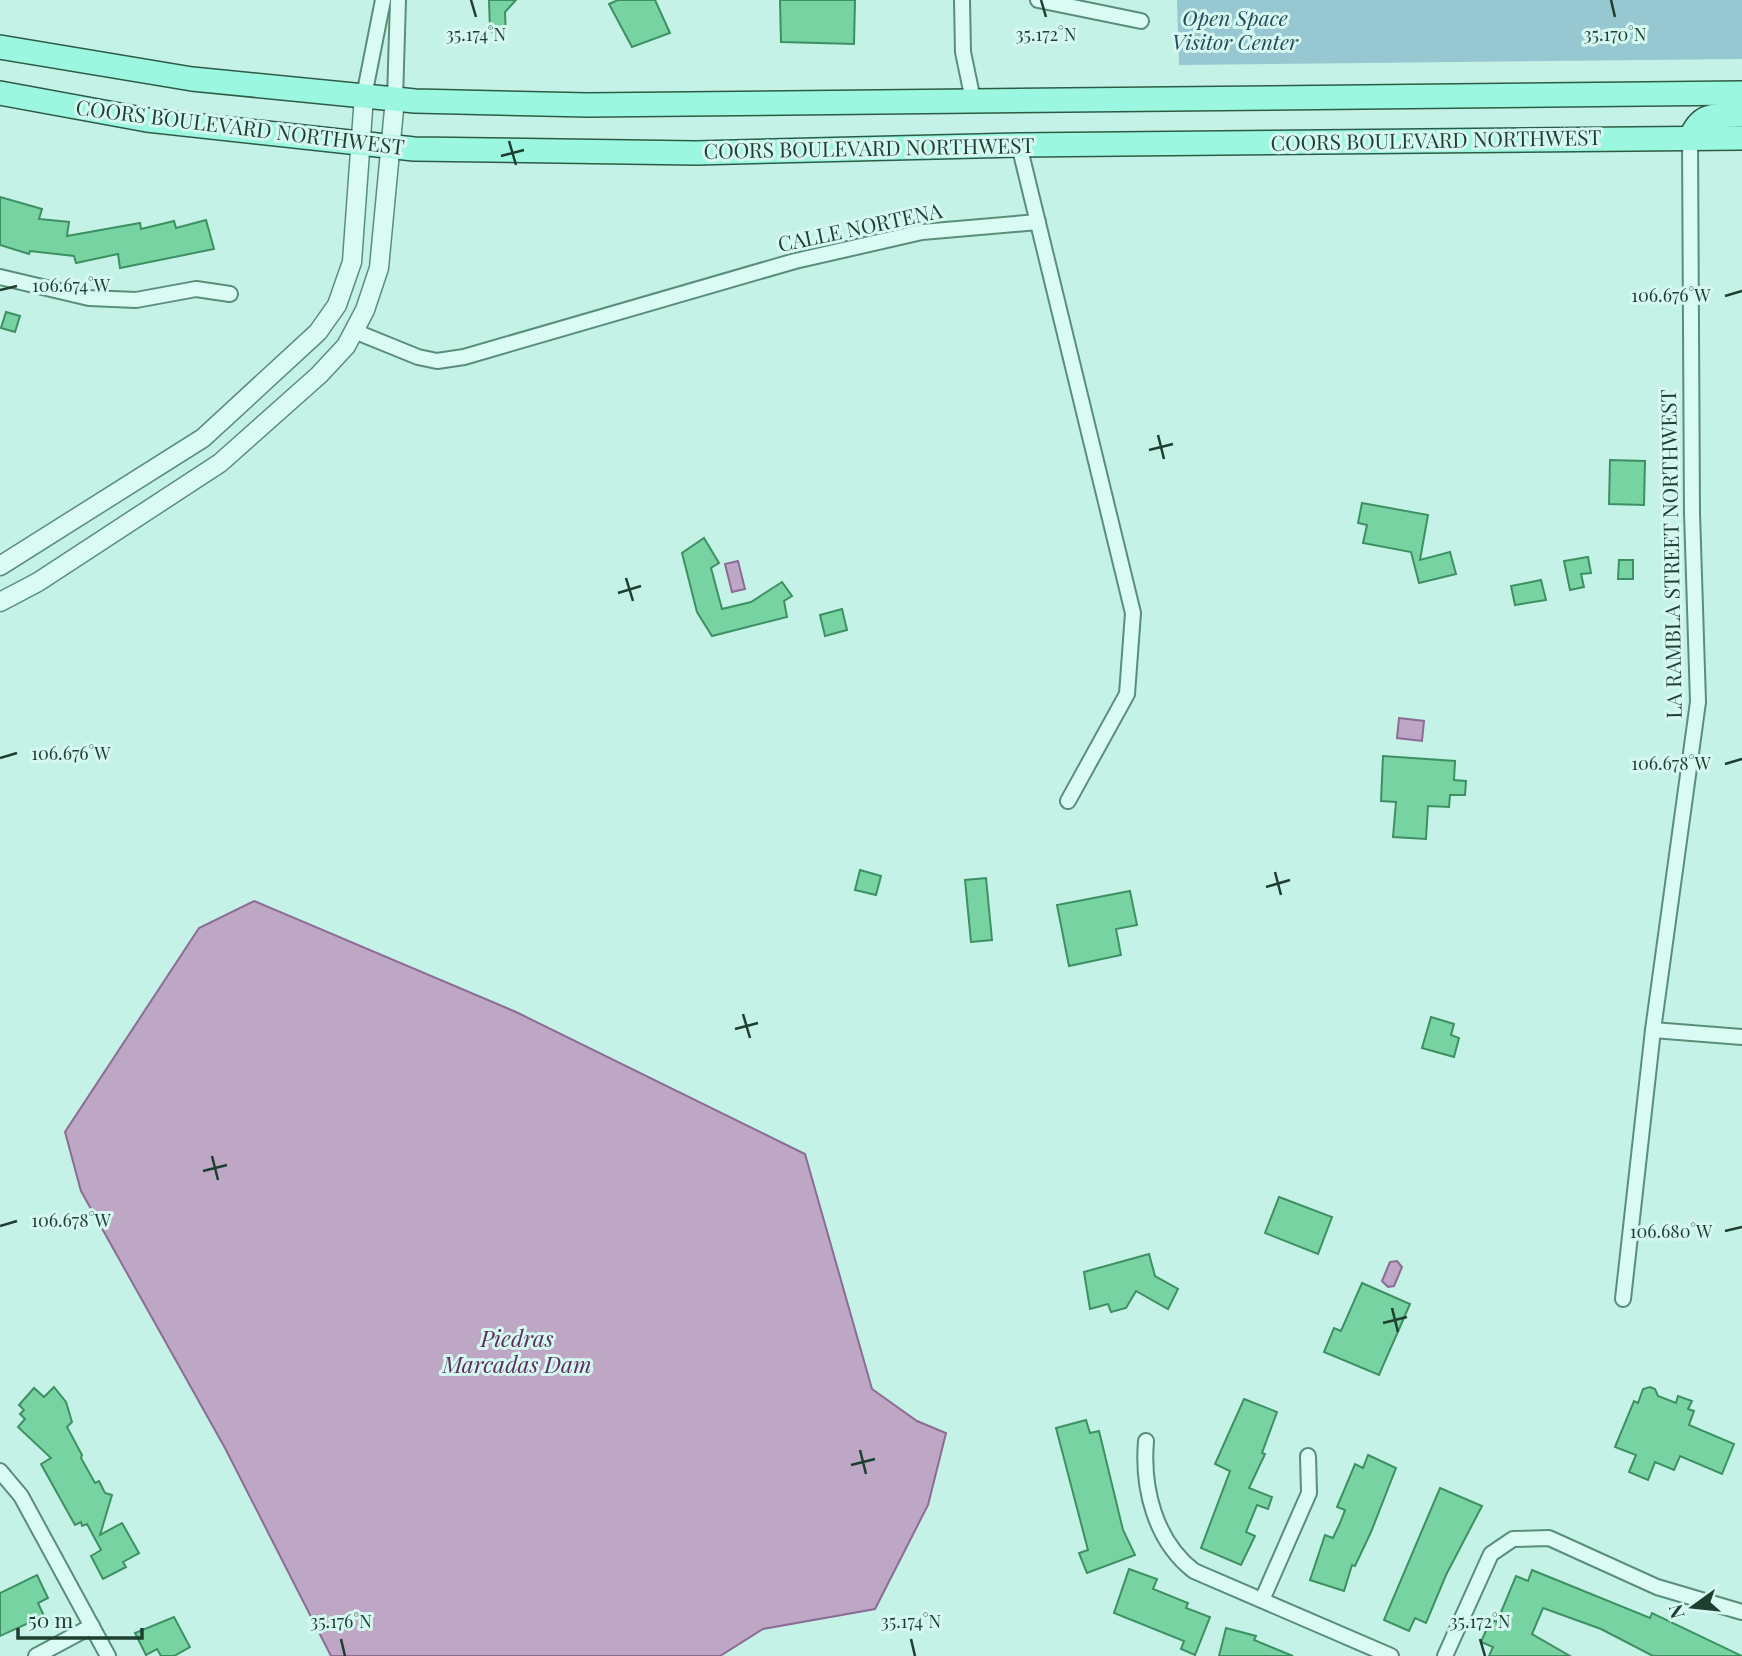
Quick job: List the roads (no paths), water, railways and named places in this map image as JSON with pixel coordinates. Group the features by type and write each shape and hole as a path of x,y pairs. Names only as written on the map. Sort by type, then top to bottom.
{"main road":[{"name":"COORS BOULEVARD NORTHWEST","path":"0,47 192,79 395,99 589,105 1742,93"},
{"name":"COORS BOULEVARD NORTHWEST","path":"0,93 147,120 390,148 696,153 1019,145 1742,138"},
{"path":"1690,139 1695,125 1702,119 1742,115"}],"street":[{"path":"0,566 203,438 318,332 337,305 352,262 359,145 383,0"},
{"path":"0,602 48,575 220,463 319,375 346,346 365,310 379,268 395,99 398,0"},
{"path":"962,0 963,52 973,100"},
{"path":"1038,0 1141,21"},
{"name":"LA RAMBLA STREET NORTHWEST","path":"1623,1299 1653,1030 1699,702 1692,513 1690,139"},
{"path":"1019,145 1133,613 1127,694 1068,801"},
{"name":"CALLE NORTENA","path":"354,331 418,357 437,361 464,357 795,261 922,232 1038,222"},
{"path":"0,277 89,298 136,300 196,289 230,294"},
{"path":"1653,1030 1742,1037"},
{"path":"1146,1441 1144,1471 1160,1532 1177,1559 1194,1571 1391,1656"},
{"path":"1262,1600 1309,1493 1308,1456"},
{"path":"0,1471 21,1496 108,1656"},
{"path":"1446,1656 1491,1554 1513,1539 1549,1538 1657,1587 1742,1612"},
{"path":"36,1656 92,1626"}],"water":[{"path":"738,561 745,589 732,592 725,564"},
{"path":"1399,718 1424,721 1422,741 1397,738"},
{"name":"Piedras Marcadas Dam","path":"254,901 516,1012 805,1154 872,1389 917,1421 946,1433 928,1505 875,1609 763,1629 720,1656 331,1656 225,1448 81,1191 65,1132 199,928"},
{"path":"1397,1261 1402,1267 1394,1286 1388,1287 1382,1281 1390,1262"}],"park label":[{"name":"Open Space Visitor Center","path":"1235,31"}]}
